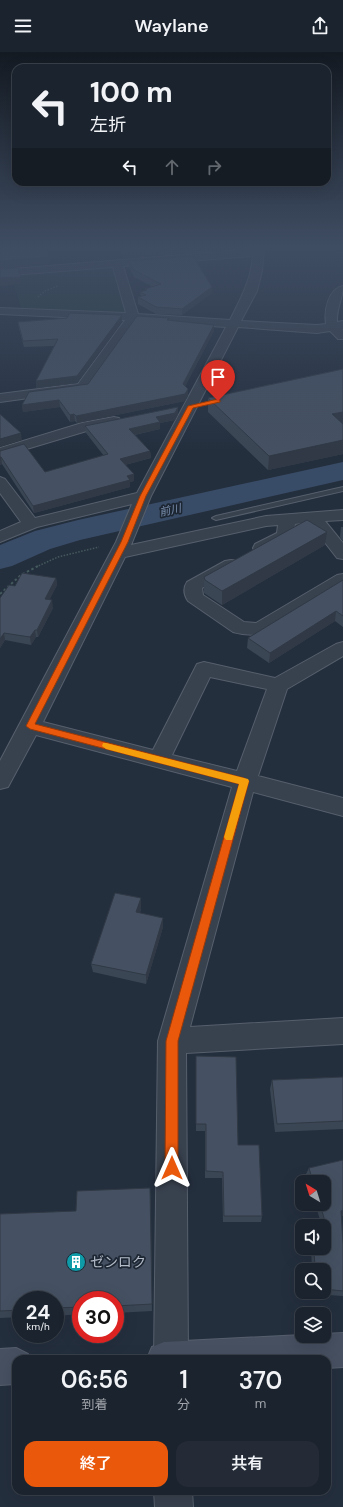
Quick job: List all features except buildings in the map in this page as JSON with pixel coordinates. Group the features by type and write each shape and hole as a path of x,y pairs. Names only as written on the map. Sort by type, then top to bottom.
{"street":[{"path":"87,315 317,329 337,326"},
{"path":"0,781 123,545 143,496 197,405 238,315"},
{"path":"334,315 337,326 343,337"},
{"path":"0,398 82,387 134,317"},
{"path":"171,410 197,405"},
{"path":"0,453 87,426 125,419"},
{"path":"0,482 31,524"},
{"path":"0,537 31,524 143,496"},
{"path":"123,545 266,521 314,518 343,514"},
{"path":"314,518 343,554"},
{"path":"287,520 285,535 193,586 194,597 240,628 259,629 343,579"},
{"path":"171,1355 172,1041 244,781 278,685 343,648"},
{"path":"159,760 204,669 278,685"},
{"path":"30,726 343,807"},
{"path":"172,1041 343,1030"},
{"path":"247,1355 343,1350"},
{"path":"0,1367 12,1366"},
{"path":"174,1495 174,1507"}],"lane":[{"path":"216,518 343,489"}],"path":[{"path":"0,594 10,583 27,571 46,561 68,554 123,545"}],"waterway":[{"name":"前川","path":"0,559 28,545 47,538 78,530 343,471"}],"slow traffic":[{"path":"106,746 244,781 229,837"}],"place":[{"name":"ゼンロク","path":"76,1262"}],"route":[{"path":"172,1168 172,1041 244,781 30,726 124,542 143,496 191,406 218,401"}]}
